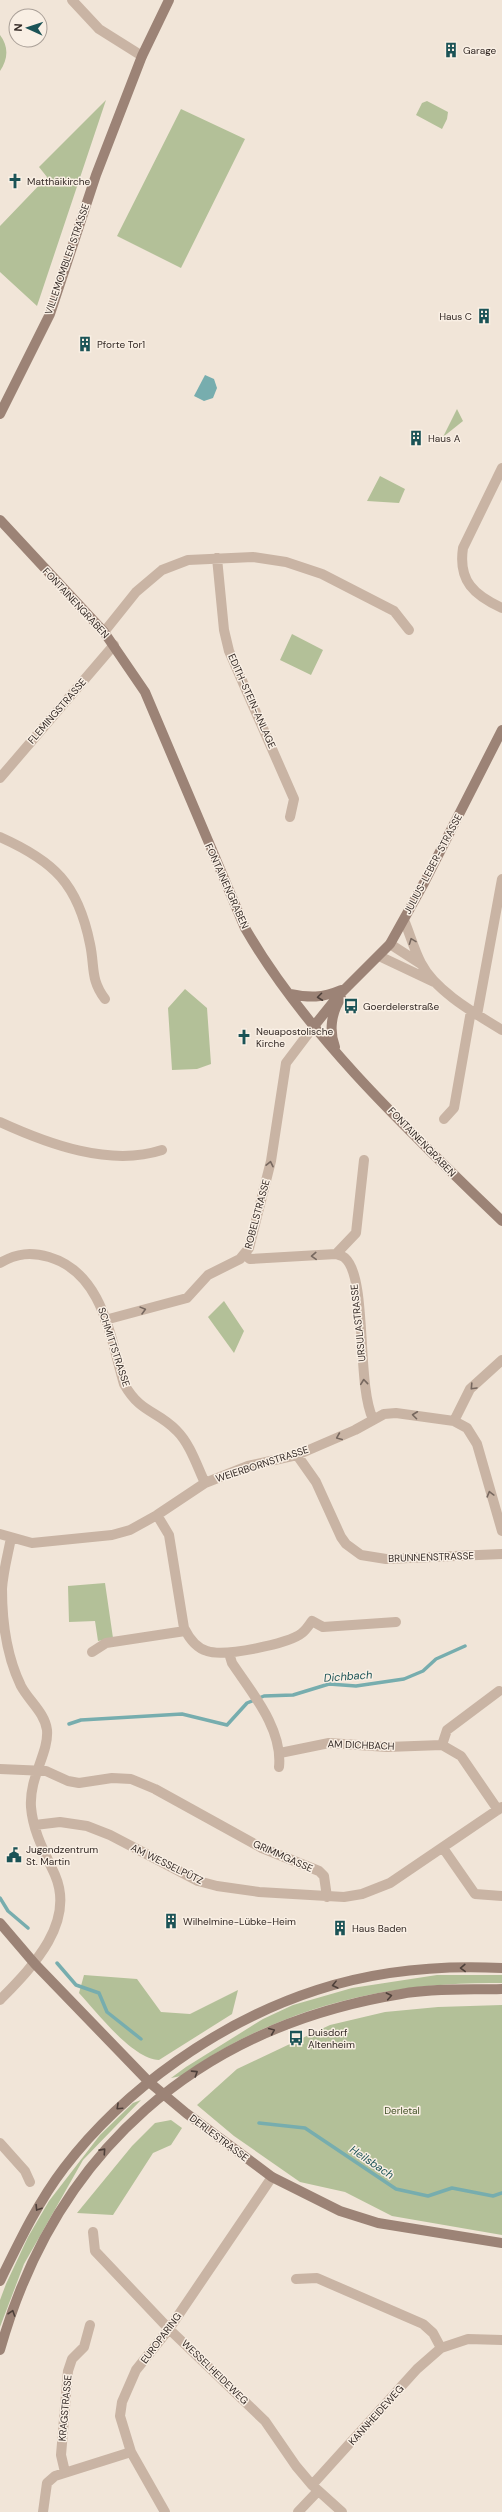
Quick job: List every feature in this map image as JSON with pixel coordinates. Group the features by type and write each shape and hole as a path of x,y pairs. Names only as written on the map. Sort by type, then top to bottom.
{"street":[{"path":"72,0 99,29 142,56"},
{"name":"VILLEMOMBLER STRASSE","path":"0,414 52,307 96,175 142,56 169,0"},
{"path":"502,468 468,536 461,559 462,568 470,587 478,596 502,608"},
{"name":"FONTAINENGRABEN","path":"0,520 104,632 114,645 146,696 245,928 290,994 314,1026 338,1053 445,1165 502,1221"},
{"path":"104,632 136,592 162,570 188,560 253,557 308,568 394,611 409,630"},
{"name":"EDITH-STEIN-ANLAGE","path":"218,558 224,630 229,651 294,799 290,817"},
{"name":"FLEMINGSTRASSE","path":"0,778 114,645"},
{"name":"JULIUS-LEBER-STRASSE","path":"314,1026 330,1005 390,944 404,920 502,730"},
{"path":"0,838 43,859 60,875 72,892 82,916 90,944 95,986 105,999"},
{"path":"444,1119 454,1108 502,879"},
{"path":"404,920 421,964 437,984"},
{"path":"390,944 421,964"},
{"path":"379,956 437,984 474,1013 502,1030"},
{"name":"JULIUS-LEBER-STRASSE","path":"290,994 311,998 324,997 348,987"},
{"name":"JULIUS-LEBER-STRASSE","path":"338,1053 331,1037 332,1021 337,1004 348,987"},
{"path":"314,1026 332,1021"},
{"name":"ROBELSTRASSE","path":"105,1320 187,1298 208,1275 245,1255 249,1248 271,1161 286,1064 314,1026"},
{"path":"0,1122 33,1136 81,1151 144,1156 162,1150"},
{"path":"245,1255 250,1259 336,1254 356,1233 364,1160"},
{"name":"SCHMITTSTRASSE","path":"0,1263 11,1256 24,1253 38,1254 61,1261 75,1269 86,1280 97,1297 124,1384 132,1398 142,1408 177,1431 205,1483"},
{"name":"URSULASTRASSE","path":"336,1254 344,1258 354,1279 358,1302 367,1407 373,1419"},
{"path":"502,1360 470,1389 454,1421 467,1428 477,1444 502,1531"},
{"name":"WEIERBORNSTRASSE","path":"0,1534 32,1543 112,1535 130,1530 158,1515 205,1483 248,1466 297,1455 355,1430 384,1414 396,1413 454,1421"},
{"name":"BRUNNENSTRASSE","path":"297,1455 316,1482 341,1537 346,1544 361,1555 386,1559 502,1554"},
{"path":"158,1515 169,1535 185,1631 191,1640 201,1648 218,1654 270,1645 301,1634 312,1621 323,1627 396,1622"},
{"path":"0,2000 35,1964 57,1922 61,1898 55,1876 42,1850 32,1808 31,1788 46,1742 46,1730 42,1716 22,1687 16,1672 3,1612 2,1588 11,1538"},
{"path":"92,1652 106,1643 185,1631"},
{"path":"229,1653 232,1663 271,1725 280,1754 279,1767"},
{"path":"327,1897 362,1894 390,1883 500,1809 461,1756 442,1745 447,1730 499,1691"},
{"name":"AM DICHBACH","path":"280,1754 329,1743 388,1747 442,1745"},
{"name":"GRIMMGASSE","path":"0,1769 46,1771 68,1782 79,1783 121,1777 155,1789 262,1848 319,1871 324,1876 327,1897"},
{"name":"AM WESSELPÜTZ","path":"35,1825 60,1822 86,1826 110,1835 198,1881 217,1886 327,1897"},
{"path":"442,1848 475,1894 502,1896"},
{"name":"DERLESTRASSE","path":"0,1923 35,1964 149,2082 162,2094 272,2177 340,2211 378,2223 502,2243"},
{"path":"0,2281 35,2212 63,2169 119,2106 149,2082 219,2035 249,2018 317,1990 355,1980 402,1972 502,1968"},
{"path":"0,2350 22,2283 51,2227 99,2156 140,2113 162,2094 254,2038 324,2011 403,1993 439,1990 502,1989"},
{"path":"0,2143 25,2171 30,2182"},
{"name":"EUROPARING","path":"165,2512 131,2452 120,2416 122,2402 136,2370 169,2329 272,2177"},
{"name":"WESSELHEIDEWEG","path":"93,2232 95,2251 169,2329 265,2421 296,2466 315,2488 342,2512"},
{"path":"296,2279 317,2278 423,2324 433,2333 441,2348"},
{"name":"KRAGSTRASSE","path":"65,2472 61,2455 68,2371 72,2359 84,2347 90,2325"},
{"name":"KANNHEIDEWEG","path":"315,2488 417,2370 441,2348 468,2339 502,2340"},
{"path":"43,2512 47,2483 55,2476 131,2452"},
{"path":"298,2512 315,2488"}],"green space":[{"path":"0,35 5,44 6,58 0,71"},
{"path":"106,100 37,306 0,272 0,226 47,177 39,167"},
{"path":"427,101 448,112 447,119 442,129 416,115 422,103"},
{"path":"181,109 245,139 181,268 117,236"},
{"path":"457,409 463,421 443,437"},
{"path":"380,476 405,489 399,503 367,501"},
{"path":"292,634 323,650 311,675 280,660"},
{"path":"185,989 207,1008 211,1064 197,1069 172,1070 168,1008"},
{"path":"224,1301 244,1331 234,1353 208,1317"},
{"path":"105,1583 113,1638 98,1641 95,1621 69,1622 68,1586"},
{"path":"84,1975 137,1979 161,2012 190,2014 238,1990 232,2014 159,2060 149,2058 138,2052 127,2043 105,2022 79,1993"},
{"path":"437,1975 502,1975 502,1983 416,1987 334,2003 294,2016 255,2032 217,2052 181,2076 171,2078 263,2019 293,2005 352,1988"},
{"name":"Derletal","path":"502,2005 502,2235 392,2216 345,2192 300,2182 234,2136 197,2105 237,2069 330,2025 385,2012 438,2007"},
{"path":"141,2100 83,2160 24,2264 0,2327 0,2300 6,2284 28,2237 49,2201 100,2135 133,2103"},
{"path":"171,2120 182,2128 171,2145 153,2153 113,2215 77,2213 132,2146 155,2123"}],"water":[{"path":"205,375 214,379 217,388 213,398 204,401 194,396"}],"waterway":[{"name":"Dichbach","path":"69,1724 81,1720 182,1714 227,1725 247,1703 264,1696 293,1695 329,1684 356,1686 404,1679 423,1671 436,1659 465,1646"},
{"name":"Heilsbach","path":"0,1898 8,1911 28,1928"},
{"name":"Heilsbach","path":"57,1963 76,1985 99,1993 107,2012 141,2039"},
{"name":"Heilsbach","path":"259,2123 305,2128 396,2189 428,2196 452,2188 493,2196 502,2193"}],"place":[{"name":"Garage","path":"451,50"},
{"name":"Matthäikirche","path":"15,181"},
{"name":"Haus C","path":"484,316"},
{"name":"Pforte Tor1","path":"85,344"},
{"name":"Haus A","path":"416,438"},
{"name":"Goerdelerstraße","path":"351,1006"},
{"name":"Neuapostolische Kirche","path":"244,1037"},
{"name":"Jugendzentrum St. Martin","path":"14,1855"},
{"name":"Wilhelmine-Lübke-Heim","path":"171,1921"},
{"name":"Haus Baden","path":"340,1928"},
{"name":"Duisdorf Altenheim","path":"296,2038"}]}
